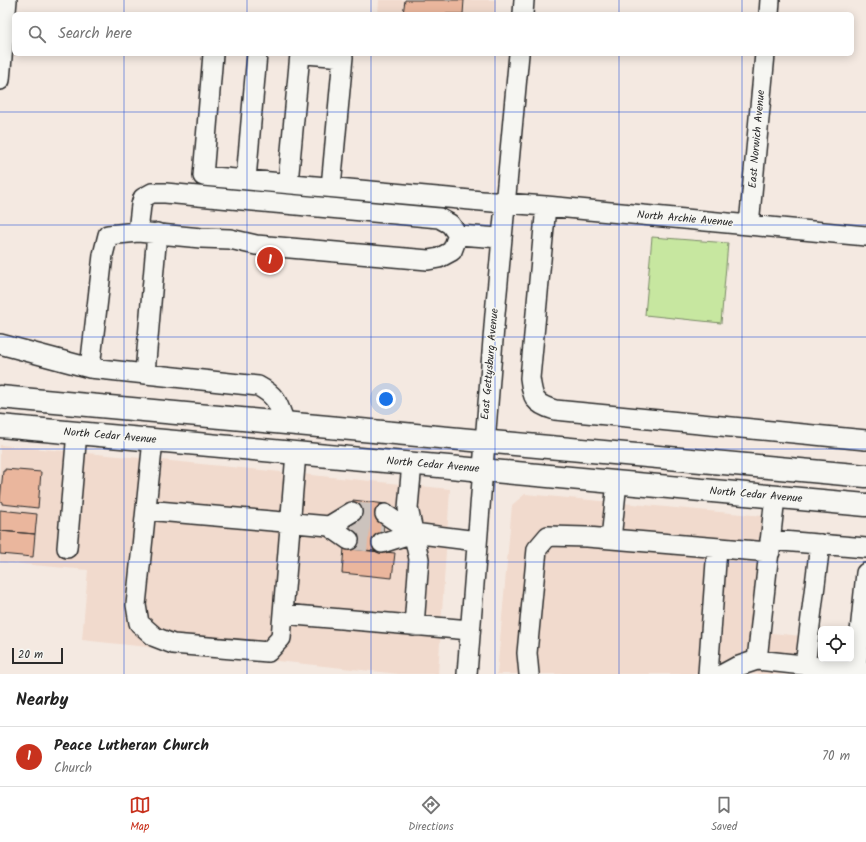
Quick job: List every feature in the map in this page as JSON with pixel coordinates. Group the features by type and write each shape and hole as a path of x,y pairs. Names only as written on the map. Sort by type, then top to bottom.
{"main road":[{"path":"0,397 866,476"},
{"name":"North Cedar Avenue","path":"0,426 866,506"},
{"path":"775,497 783,485 791,483 858,484 866,481"}],"street":[{"path":"0,80 7,0"},
{"path":"523,12 524,0"},
{"path":"769,12 770,0"},
{"name":"North Archie Avenue","path":"213,56 203,176 866,236"},
{"path":"246,179 257,56"},
{"path":"288,183 300,56"},
{"path":"331,56 343,57 331,187"},
{"name":"East Gettysburg Avenue","path":"467,674 501,238 519,56"},
{"name":"East Norwich Avenue","path":"749,225 765,56"},
{"path":"138,232 143,198 152,193 165,193 439,218 450,224 458,235 501,238"},
{"path":"546,206 530,378 532,395 541,406 555,410 866,440"},
{"path":"90,368 103,255 108,235 138,232 201,238 230,239 256,245 428,260 439,258 452,251 458,235"},
{"path":"145,373 157,234"},
{"path":"0,344 90,368 258,386 269,392 276,401 285,423"},
{"path":"67,548 77,432"},
{"path":"153,440 136,605 139,623 155,637 173,644 268,652 281,638 296,453"},
{"path":"412,463 408,508 419,559 414,626"},
{"path":"611,539 617,482"},
{"path":"757,660 775,497"},
{"path":"146,510 329,526 351,526"},
{"path":"413,533 383,529 477,541"},
{"path":"529,674 527,653 537,549 548,536 611,539 717,548 820,544 866,548"},
{"path":"806,666 820,544"},
{"path":"708,674 717,548"},
{"path":"723,674 736,667 757,660 861,672 866,573"},
{"path":"283,614 470,630"}],"shaded area":[{"path":"379,0 496,0 495,12 378,12"},
{"path":"0,445 450,489 438,674 399,674 82,640 88,570 0,562"},
{"path":"525,494 763,516 753,631 818,638 818,662 854,662 866,674 497,674 512,505"}],"green space":[{"path":"652,237 728,243 721,323 645,315"}],"building":[{"path":"405,0 464,0 463,12 403,12"},
{"path":"5,469 41,472 38,508 2,504 0,501 3,471 5,471"},
{"path":"353,500 386,504 381,552 349,549"},
{"path":"0,510 37,514 35,534 0,531"},
{"path":"0,531 35,534 33,557 0,554"},
{"path":"344,548 395,553 392,578 342,573"}],"tunnel":[{"path":"352,512 385,514"},
{"path":"351,527 383,530"},
{"path":"349,540 382,543"}],"place":[{"name":"Peace Lutheran Church","path":"270,260"}]}
